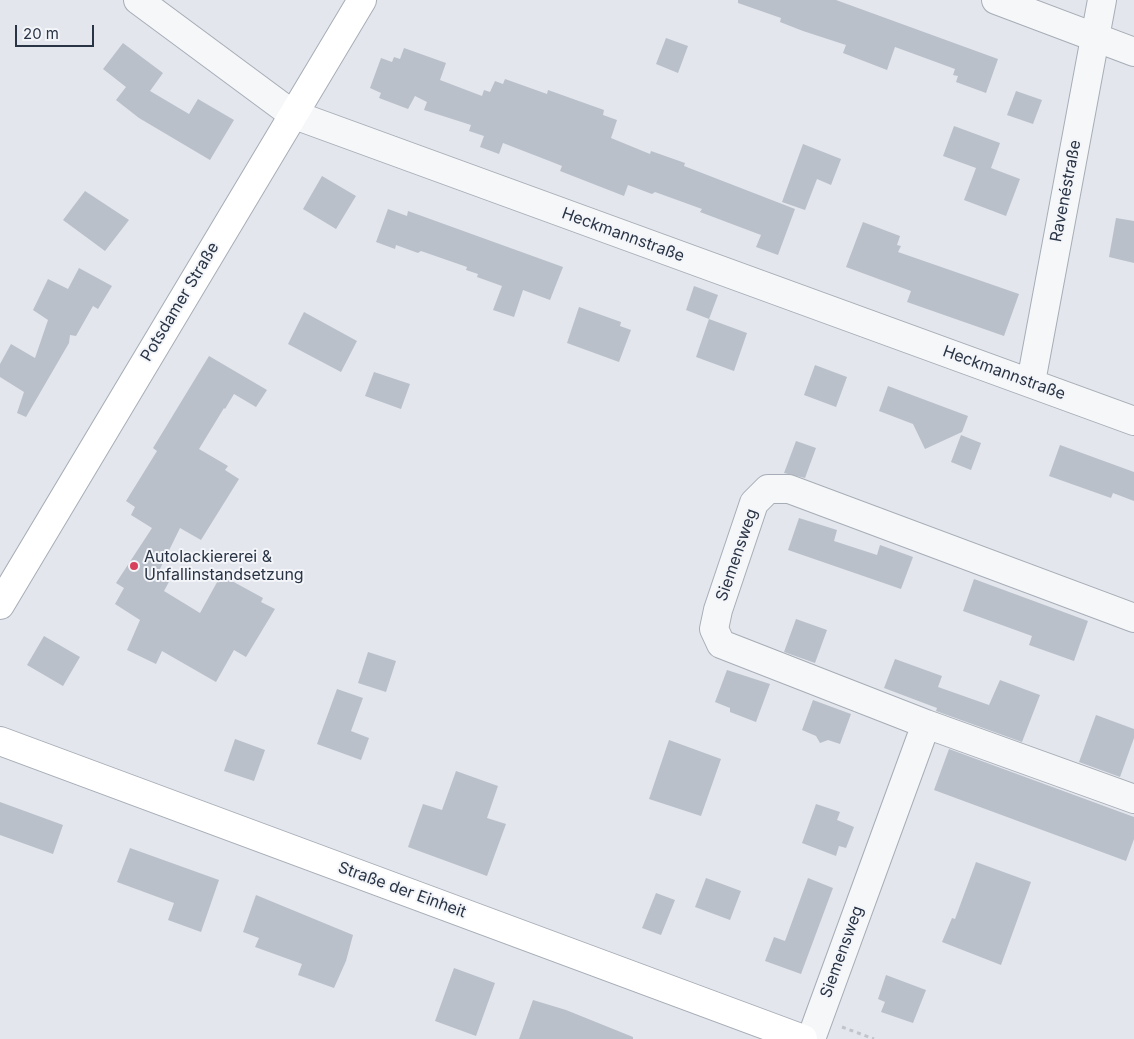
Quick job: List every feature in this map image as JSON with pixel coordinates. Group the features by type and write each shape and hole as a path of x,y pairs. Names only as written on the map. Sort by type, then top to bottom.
{"street":[{"name":"Heckmannstraße","path":"138,0 292,114 1134,421"},
{"name":"Potsdamer Straße","path":"0,605 292,114 362,0"},
{"path":"996,0 1134,52"},
{"name":"Ravenéstraße","path":"1031,382 1102,0"},
{"name":"Siemensweg","path":"1134,618 789,489 768,489 754,503 718,610 714,629 721,644 926,724 1134,798"},
{"name":"Siemensweg","path":"811,1039 926,724"},
{"name":"Straße der Einheit","path":"0,740 803,1039"}],"building":[{"path":"738,0 836,0 998,59 986,93 956,82 958,76 953,75 955,69 895,47 887,70 843,53 846,45 780,22 781,18 738,3"},
{"path":"666,38 688,46 678,73 656,64"},
{"path":"123,43 163,73 150,91 189,114 198,99 234,120 210,160 139,118 116,100 126,87 103,69"},
{"path":"404,48 446,63 440,80 482,96 484,90 490,92 495,81 503,84 505,79 547,94 548,90 604,110 603,115 617,120 611,138 650,154 651,151 685,163 684,166 795,209 778,255 756,247 761,235 700,212 702,209 655,192 652,194 628,185 624,196 560,171 562,166 503,143 499,154 480,147 484,136 469,131 471,125 424,110 427,102 415,96 408,109 379,98 381,93 370,88 381,58 392,62 394,57 400,59"},
{"path":"1016,91 1042,100 1033,124 1007,115"},
{"path":"954,126 1000,143 991,168 1020,179 1006,216 964,200 976,168 943,156"},
{"path":"803,144 841,159 831,185 817,179 805,210 782,202"},
{"path":"322,176 356,196 336,229 303,209"},
{"path":"85,191 129,220 105,251 63,220"},
{"path":"388,209 407,216 408,211 563,267 550,300 523,290 514,317 493,310 502,286 477,277 478,274 466,270 467,267 421,251 418,253 396,245 395,249 376,242"},
{"path":"1116,218 1134,221 1134,263 1109,257"},
{"path":"863,222 900,236 897,245 901,246 898,252 1019,294 1004,336 907,302 911,291 846,267"},
{"path":"79,268 112,286 98,309 93,306 76,336 70,335 69,343 26,417 17,413 24,392 0,377 0,364 11,344 35,358 48,320 33,310 48,279 68,289"},
{"path":"694,286 718,295 709,319 686,310"},
{"path":"579,307 621,322 620,326 631,330 619,362 567,343"},
{"path":"304,312 357,341 341,372 288,344"},
{"path":"709,319 747,333 734,371 696,357"},
{"path":"209,356 267,390 256,407 234,394 199,449 228,466 225,470 239,479 201,540 180,528 158,573 170,580 164,591 200,613 221,575 263,598 261,602 275,609 246,657 234,650 216,682 162,651 156,664 127,650 140,620 115,604 124,588 116,583 152,528 131,515 135,507 126,501 157,451 153,448"},
{"path":"815,365 847,377 836,407 804,395"},
{"path":"374,372 410,384 401,409 365,396"},
{"path":"888,386 968,416 962,432 925,449 913,424 879,411"},
{"path":"961,435 981,443 971,470 951,462"},
{"path":"796,441 816,448 805,478 784,473"},
{"path":"1060,445 1134,472 1134,501 1113,493 1111,498 1049,476"},
{"path":"799,518 837,530 834,541 877,555 880,545 913,557 901,589 788,550"},
{"path":"974,579 1088,621 1074,661 1029,645 1032,636 963,611"},
{"path":"796,619 827,630 815,663 784,652"},
{"path":"44,636 80,657 63,686 27,665"},
{"path":"368,652 396,661 386,692 358,683"},
{"path":"895,659 942,676 938,687 989,705 1000,680 1040,695 1022,742 936,711 937,708 884,688"},
{"path":"727,670 770,684 756,722 730,712 730,708 715,702"},
{"path":"337,689 363,698 351,731 369,738 361,760 317,744"},
{"path":"813,700 851,714 840,744 828,740 820,743 816,736 802,730"},
{"path":"1096,715 1134,729 1134,738 1120,777 1079,762"},
{"path":"235,739 265,750 254,781 224,771"},
{"path":"669,740 721,759 701,816 649,799"},
{"path":"949,749 1134,817 1134,839 1126,861 934,790"},
{"path":"456,771 498,786 487,818 506,824 487,876 408,847 423,804 442,810"},
{"path":"0,802 63,825 53,854 0,835"},
{"path":"816,804 840,812 837,820 854,827 846,848 839,846 836,856 802,843"},
{"path":"130,848 219,880 201,932 168,920 174,903 117,882"},
{"path":"976,862 1031,882 1001,965 942,942 952,918 955,919"},
{"path":"706,878 741,891 730,920 695,907"},
{"path":"808,878 833,888 801,974 765,961 774,937 785,941"},
{"path":"656,893 675,900 661,935 642,928"},
{"path":"256,895 353,935 346,961 334,988 298,975 302,964 255,947 259,938 243,932"},
{"path":"454,968 495,983 476,1036 435,1021"},
{"path":"886,975 926,990 913,1023 881,1012 885,1002 878,999"},
{"path":"533,1000 566,1010 633,1037 633,1039 519,1039"}],"place":[{"name":"Autolackiererei & Unfallinstandsetzung","path":"134,566"}]}
